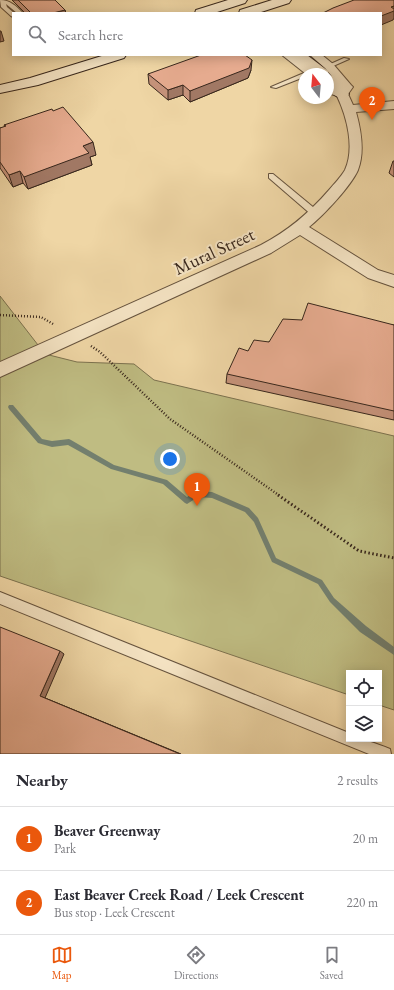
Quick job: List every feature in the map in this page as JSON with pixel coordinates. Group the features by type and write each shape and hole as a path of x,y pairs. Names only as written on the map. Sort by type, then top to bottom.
{"main road":[{"path":"206,12 285,0"},
{"path":"281,12 286,7 298,0"},
{"path":"48,77 92,56"},
{"path":"0,89 48,77 116,56"},
{"path":"299,56 311,68"},
{"path":"0,81 25,69"},
{"path":"334,88 342,94"}],"street":[{"path":"289,56 308,68"},
{"path":"315,56 316,68"},
{"path":"334,91 342,94"},
{"name":"Mural Street","path":"0,370 266,248 284,239 300,228 316,214 352,170 355,151 354,125 350,109 342,94"},
{"path":"350,109 394,105"},
{"path":"300,228 373,274 394,281"}],"lane":[{"path":"3,0 12,5 19,12"},
{"path":"3,0 4,7 12,14"},
{"path":"327,68 346,59"},
{"path":"274,87 298,79"},
{"path":"271,176 316,214"},
{"path":"0,598 385,754"}],"path":[{"path":"0,315 41,317 53,324"},
{"path":"91,346 100,352 170,419 265,486 359,551 394,558"}],"shaded area":[{"path":"0,296 45,354 77,362 134,364 154,380 394,436 394,710 382,706 382,670 346,670 346,694 0,576"}],"building":[{"path":"18,0 55,0 65,10 57,12 30,12"},
{"path":"354,0 394,0 394,6 391,7 394,11 382,16 382,12 325,12"},
{"path":"198,56 246,56 252,60 249,68 190,91 183,85 168,90 148,74"},
{"path":"63,107 93,142 83,146 89,153 24,177 20,171 9,175 0,162 0,128 6,126 4,125 52,109 53,111"},
{"path":"308,303 394,325 394,411 227,374 239,348 248,351 254,340 269,342 283,319 302,320"},
{"path":"0,627 60,651 40,696 180,754 0,754"}],"waterway":[{"path":"11,407 40,441 52,444 69,442 113,467 165,482 187,501 197,494 212,495 247,510 256,520 274,560 320,582 332,600 363,629 394,651"}],"place":[{"name":"East Beaver Creek Road / Leek Crescent","path":"372,120"},
{"name":"Beaver Greenway","path":"197,506"}]}
